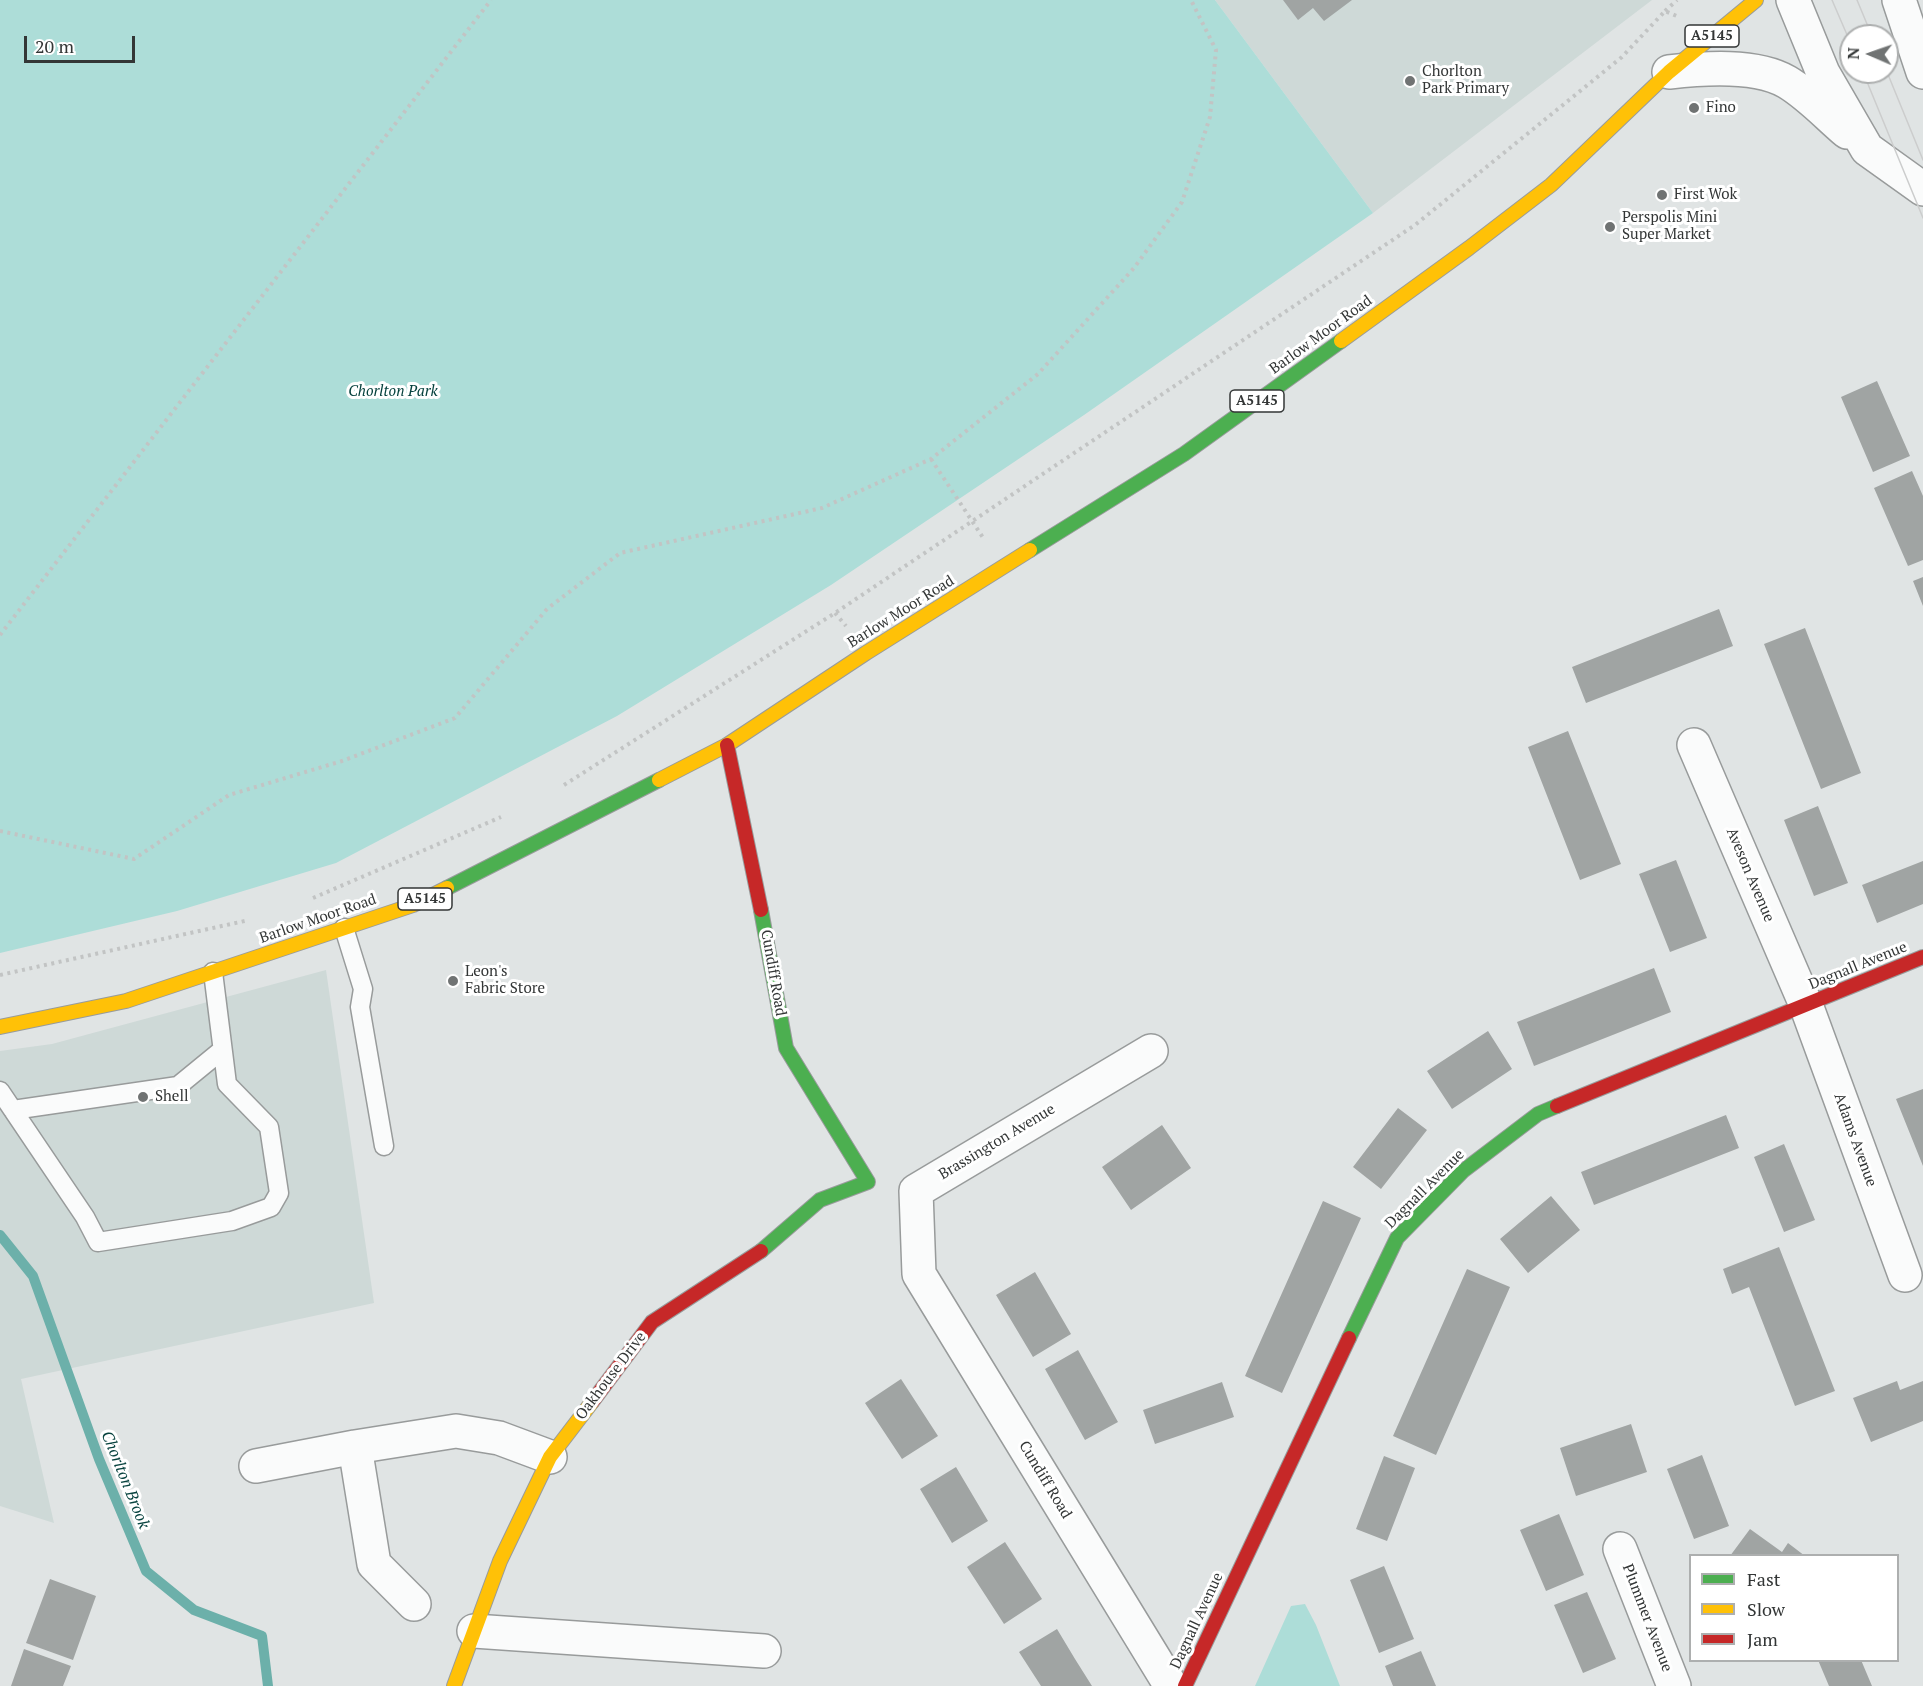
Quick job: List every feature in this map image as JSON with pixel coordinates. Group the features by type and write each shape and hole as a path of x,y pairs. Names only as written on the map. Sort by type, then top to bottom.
{"street":[{"name":"Barlow Moor Road","path":"0,1027 126,1001 413,905 728,745 866,653 1184,454 1469,248 1551,184 1669,72 1756,0"},
{"path":"1793,0 1823,73 1867,149"},
{"path":"1899,0 1923,72"},
{"path":"1669,72 1717,69 1754,72 1784,80 1798,89 1867,149 1923,189"},
{"name":"Cundiff Road","path":"728,745 757,886 786,1048 868,1182"},
{"name":"Aveson Avenue","path":"1694,745 1806,1005"},
{"name":"Dagnall Avenue","path":"1185,1686 1397,1238 1463,1171 1538,1114 1923,957"},
{"name":"Adams Avenue","path":"1806,1005 1905,1275"},
{"name":"Brassington Avenue","path":"919,1274 916,1191 1151,1051"},
{"name":"Oakhouse Drive","path":"454,1686 500,1561 550,1457 652,1322 765,1249 820,1200 868,1182"},
{"name":"Cundiff Road","path":"919,1274 1171,1686"},
{"path":"256,1466 456,1431 499,1438 550,1457"},
{"path":"355,1447 375,1564 414,1604"},
{"name":"Plummer Avenue","path":"1620,1549 1674,1686"},
{"path":"474,1630 764,1651"}],"lane":[{"path":"344,928 363,989 360,1007 384,1146"},
{"path":"0,1091 85,1217 98,1242 232,1221 272,1207 279,1193 269,1127 227,1084 213,972"},
{"path":"13,1110 178,1086 222,1050"}],"path":[{"path":"0,634 491,0"},
{"path":"0,831 134,859 229,795 342,761 455,718 547,609 620,553 822,508 931,459 1038,374 1134,268 1182,202 1210,117 1216,50 1191,0"},
{"path":"560,788 835,613 1414,225 1622,57 1677,0"},
{"path":"1665,11 1716,33"},
{"path":"931,459 1003,567"},
{"name":"Barlow Moor Road","path":"310,899 508,814"},
{"name":"Barlow Moor Road","path":"0,975 254,919"}],"shaded area":[{"name":"Chorlton Park Primary","path":"1215,0 1652,0 1373,213"},
{"path":"326,970 374,1303 21,1379 54,1523 0,1506 0,1051 52,1044"}],"green space":[{"name":"Chorlton Park","path":"0,0 1215,0 1373,213 1084,415 831,585 617,716 336,863 177,911 0,953"},
{"path":"1305,1604 1316,1625 1340,1686 1255,1686 1291,1606"}],"building":[{"path":"1283,0 1352,0 1324,21 1313,8 1298,20"},
{"path":"1877,381 1910,456 1873,472 1841,397"},
{"path":"1912,471 1923,496 1923,560 1908,566 1874,488"},
{"path":"1923,577 1923,606 1913,581"},
{"path":"1719,609 1733,646 1586,703 1572,667"},
{"path":"1805,628 1861,773 1821,789 1764,644"},
{"path":"1568,731 1621,864 1580,880 1528,747"},
{"path":"1818,806 1848,883 1814,896 1784,820"},
{"path":"1676,860 1707,938 1670,952 1639,874"},
{"path":"1923,861 1923,904 1877,923 1862,885"},
{"path":"1654,968 1671,1012 1534,1066 1517,1022"},
{"path":"1488,1031 1512,1069 1452,1109 1427,1071"},
{"path":"1923,1089 1923,1166 1896,1099"},
{"path":"1398,1108 1427,1130 1381,1189 1353,1167"},
{"path":"1726,1115 1739,1148 1594,1205 1581,1172"},
{"path":"1162,1125 1191,1168 1131,1210 1102,1167"},
{"path":"1784,1144 1815,1220 1784,1232 1754,1157"},
{"path":"1551,1196 1580,1230 1528,1273 1500,1239"},
{"path":"1323,1201 1361,1218 1282,1393 1245,1376"},
{"path":"1779,1247 1835,1391 1795,1406 1749,1287 1732,1294 1723,1269"},
{"path":"1467,1269 1510,1287 1436,1455 1393,1436"},
{"path":"1035,1272 1071,1334 1033,1357 996,1295"},
{"path":"1078,1350 1118,1422 1085,1440 1045,1369"},
{"path":"901,1379 938,1436 902,1459 865,1403"},
{"path":"1897,1381 1900,1390 1923,1381 1923,1421 1871,1442 1853,1398"},
{"path":"1222,1382 1234,1417 1155,1444 1143,1410"},
{"path":"1631,1424 1647,1472 1576,1496 1560,1448"},
{"path":"1702,1455 1729,1526 1694,1539 1667,1469"},
{"path":"1384,1456 1415,1468 1387,1541 1356,1529"},
{"path":"956,1467 988,1521 952,1543 920,1489"},
{"path":"1559,1514 1584,1575 1546,1591 1520,1530"},
{"path":"1750,1529 1782,1552 1788,1543 1802,1554 1731,1554"},
{"path":"1005,1542 1042,1599 1004,1624 967,1567"},
{"path":"1384,1566 1414,1639 1379,1653 1350,1580"},
{"path":"50,1579 96,1596 73,1660 26,1643"},
{"path":"1587,1592 1616,1659 1583,1673 1554,1605"},
{"path":"1057,1629 1092,1686 1041,1686 1019,1652"},
{"path":"24,1649 71,1666 63,1686 11,1686"},
{"path":"1421,1651 1436,1686 1393,1686 1385,1666"},
{"path":"1819,1662 1862,1662 1872,1686 1829,1686"}],"waterway":[{"name":"Chorlton Brook","path":"0,1235 33,1276 99,1459 146,1571 194,1610 262,1636 268,1686"}],"tram line":[{"path":"1832,0 1842,24"},
{"path":"1857,0 1867,24"},
{"path":"1868,84 1923,218"},
{"path":"1892,84 1923,160"}],"traffic: fast":[{"path":"1030,550 1184,454 1341,341"},
{"path":"447,888 659,780"},
{"path":"761,910 786,1048 868,1182 820,1200 761,1251"},
{"path":"1349,1338 1397,1238 1463,1171 1538,1114 1557,1106"}],"traffic: slow":[{"path":"1341,341 1551,185 1669,72 1756,0"},
{"path":"659,780 727,745 866,653 1030,550"},
{"path":"0,1027 126,1001 413,905 447,888"},
{"path":"454,1686 500,1561 550,1457 592,1402"}],"traffic: jam":[{"path":"727,745 761,910"},
{"path":"1557,1106 1923,957"},
{"path":"592,1402 652,1322 761,1251"},
{"path":"1185,1686 1349,1338"}],"place":[{"name":"Chorlton Park Primary","path":"1410,81"},
{"name":"Fino","path":"1694,108"},
{"name":"First Wok","path":"1662,195"},
{"name":"Perspolis Mini Super Market","path":"1610,227"},
{"name":"Leon's Fabric Store","path":"453,981"},
{"name":"Shell","path":"143,1097"}]}
